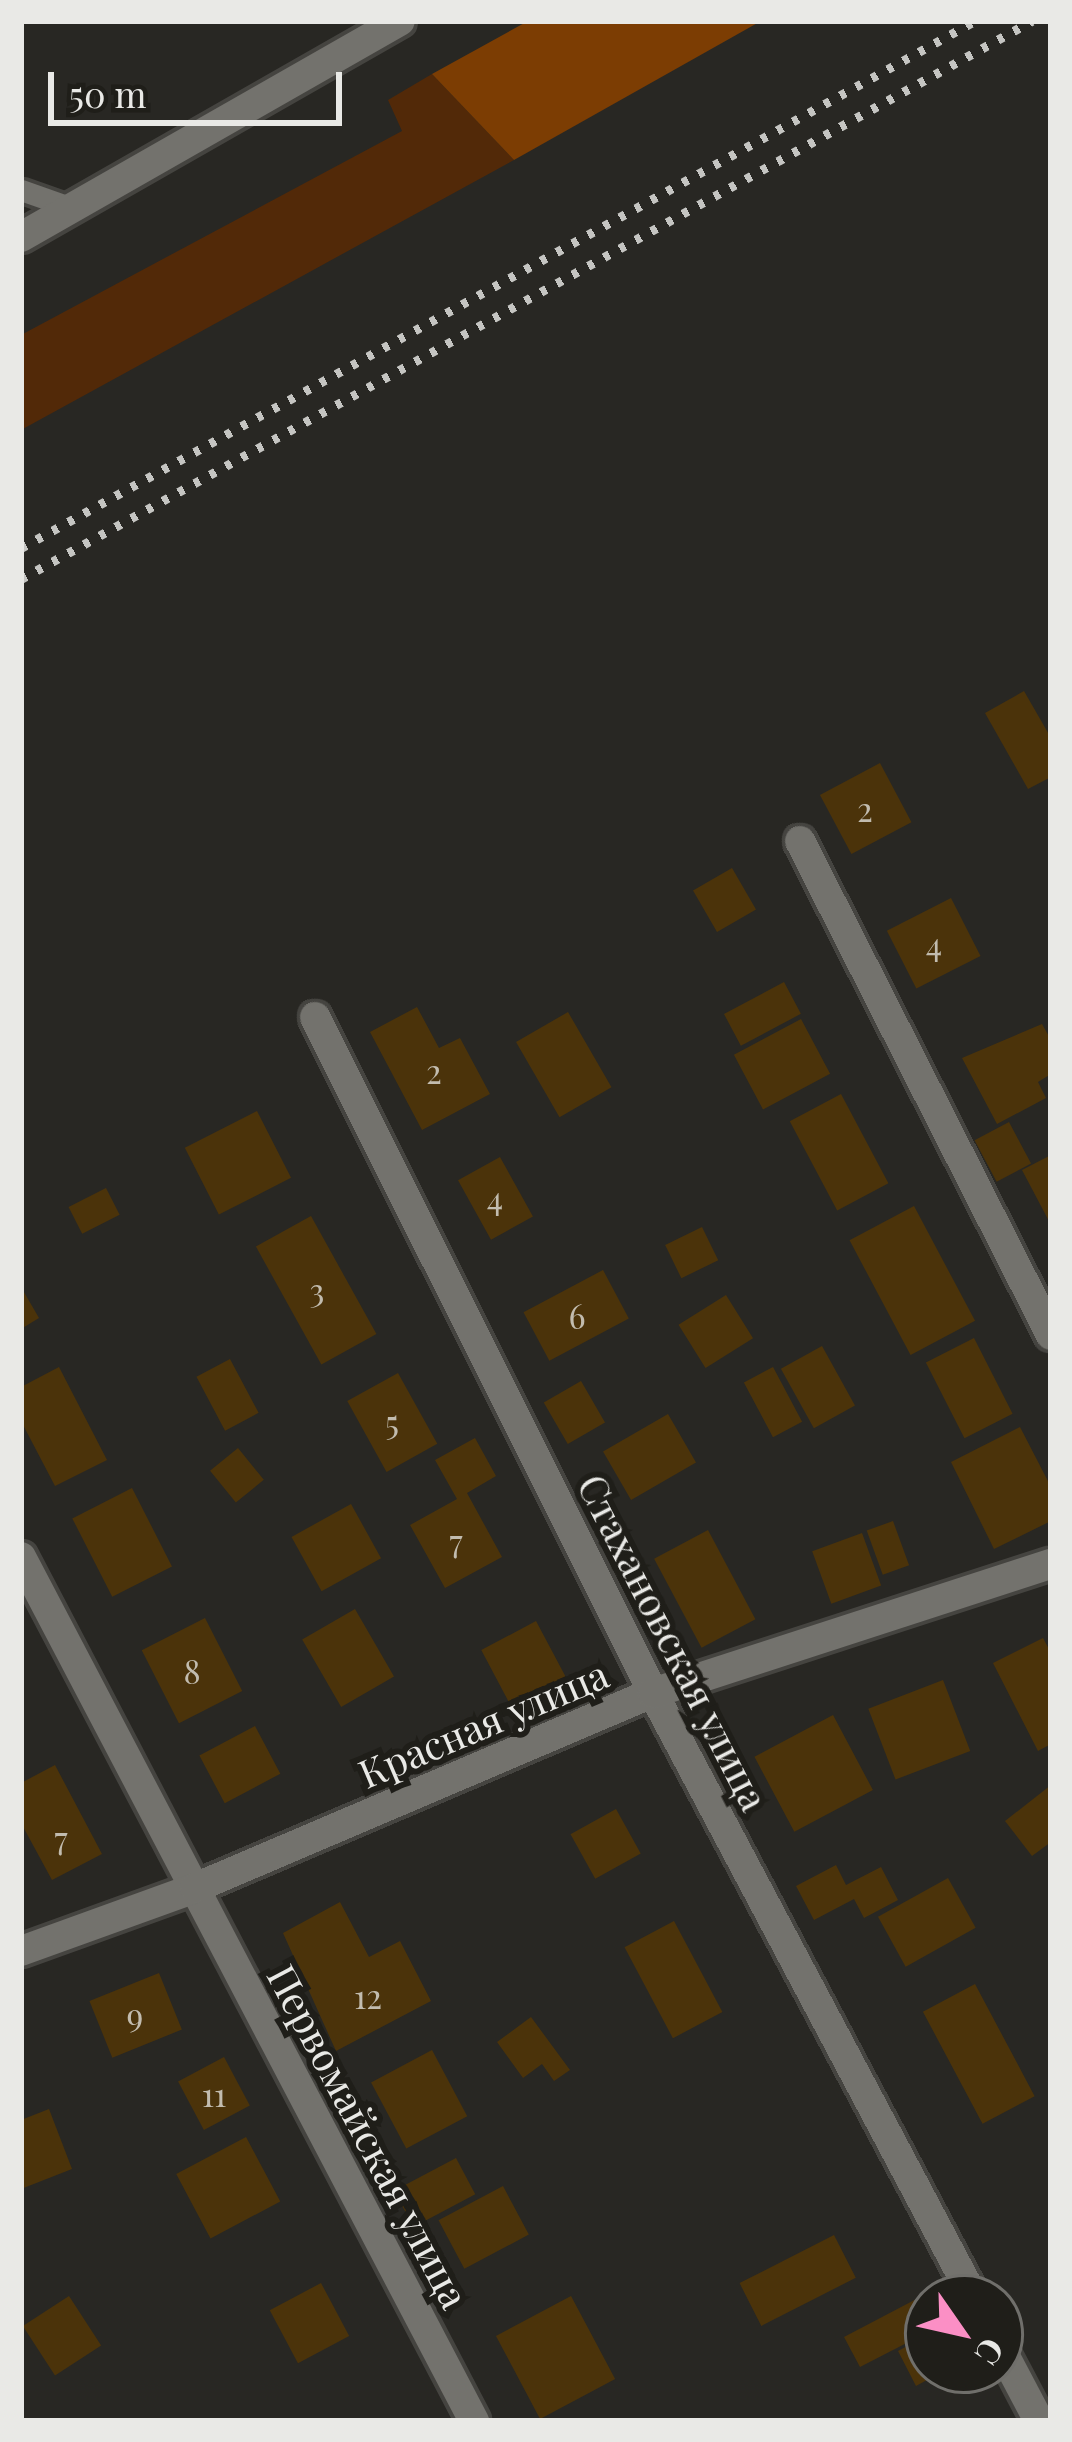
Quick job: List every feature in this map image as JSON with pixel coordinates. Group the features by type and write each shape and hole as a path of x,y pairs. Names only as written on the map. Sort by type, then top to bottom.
{"street":[{"path":"21,237 400,21"},
{"path":"800,842 1051,1335"},
{"name":"Стахановская улица","path":"315,1017 653,1693 961,2274"},
{"name":"Первомайская улица","path":"21,1557 473,2421"},
{"name":"Красная улица","path":"21,1951 194,1888 653,1693 1051,1564"},
{"path":"1024,2393 1039,2421"}],"lane":[{"path":"21,190 72,208"}],"shaded area":[{"path":"528,21 761,21 514,160 432,74"},
{"path":"432,74 514,160 21,430 21,335 402,131 388,100"}],"building":[{"path":"1024,691 1051,738 1051,777 1028,789 985,713"},
{"path":"880,763 911,822 851,854 820,795"},
{"path":"732,868 756,910 717,932 693,891"},
{"path":"951,898 981,956 916,989 887,931"},
{"path":"784,982 801,1014 741,1046 724,1014"},
{"path":"417,1007 439,1048 460,1038 490,1094 422,1130 370,1032"},
{"path":"568,1012 612,1087 560,1117 516,1042"},
{"path":"801,1019 830,1074 763,1109 734,1055"},
{"path":"1042,1024 1051,1040 1051,1074 1038,1082 1046,1098 997,1124 962,1058"},
{"path":"841,1094 888,1183 837,1210 790,1121"},
{"path":"257,1111 291,1178 219,1215 185,1148"},
{"path":"1009,1122 1031,1163 997,1182 975,1140"},
{"path":"1051,1155 1051,1225 1022,1170"},
{"path":"500,1157 533,1216 491,1240 458,1180"},
{"path":"106,1188 120,1215 82,1234 69,1207"},
{"path":"914,1206 975,1321 911,1355 850,1240"},
{"path":"311,1216 376,1334 321,1365 256,1247"},
{"path":"702,1227 718,1260 681,1278 665,1245"},
{"path":"603,1270 629,1319 549,1361 524,1312"},
{"path":"21,1287 39,1318 21,1329"},
{"path":"726,1295 753,1338 706,1368 679,1325"},
{"path":"974,1338 1013,1414 964,1438 926,1363"},
{"path":"822,1346 855,1405 814,1428 781,1369"},
{"path":"230,1359 259,1413 225,1431 196,1377"},
{"path":"59,1367 107,1460 55,1486 21,1421 21,1387"},
{"path":"773,1367 802,1422 773,1437 744,1382"},
{"path":"398,1373 437,1444 387,1472 347,1401"},
{"path":"581,1381 605,1423 568,1444 544,1402"},
{"path":"668,1414 696,1462 631,1500 603,1452"},
{"path":"1020,1427 1051,1487 1051,1521 994,1549 951,1462"},
{"path":"475,1438 496,1476 467,1493 502,1557 445,1588 410,1525 457,1499 435,1460"},
{"path":"238,1448 264,1480 236,1503 210,1471"},
{"path":"132,1488 172,1566 112,1597 72,1518"},
{"path":"351,1504 381,1558 322,1591 292,1537"},
{"path":"893,1521 909,1565 883,1575 867,1531"},
{"path":"708,1530 755,1619 702,1648 654,1559"},
{"path":"862,1533 881,1586 831,1604 812,1551"},
{"path":"355,1609 394,1677 341,1707 302,1640"},
{"path":"205,1618 242,1691 179,1723 142,1650"},
{"path":"536,1621 570,1685 516,1715 481,1650"},
{"path":"1043,1638 1051,1653 1051,1744 1038,1751 993,1663"},
{"path":"943,1680 970,1751 896,1780 868,1709"},
{"path":"833,1715 873,1790 794,1832 754,1757"},
{"path":"255,1726 280,1774 225,1803 199,1756"},
{"path":"55,1765 102,1854 52,1880 21,1823 21,1783"},
{"path":"1051,1785 1051,1842 1032,1856 1005,1821"},
{"path":"616,1809 641,1854 595,1879 571,1834"},
{"path":"836,1865 846,1885 881,1867 898,1900 864,1918 854,1899 814,1920 796,1886"},
{"path":"948,1878 976,1928 906,1967 878,1917"},
{"path":"340,1902 369,1957 400,1941 431,2001 336,2051 283,1933"},
{"path":"674,1921 722,2012 673,2038 625,1947"},
{"path":"159,1973 182,2030 112,2058 89,2001"},
{"path":"975,1984 1035,2096 983,2124 923,2012"},
{"path":"531,2017 570,2070 554,2081 542,2064 523,2078 497,2042"},
{"path":"432,2050 467,2116 406,2149 371,2082"},
{"path":"224,2057 250,2106 204,2130 178,2081"},
{"path":"49,2109 72,2169 21,2189 21,2120"},
{"path":"246,2137 280,2201 211,2239 176,2174"},
{"path":"456,2158 475,2194 413,2227 394,2191"},
{"path":"503,2186 529,2235 464,2269 439,2220"},
{"path":"834,2235 856,2278 761,2326 740,2283"},
{"path":"321,2283 349,2336 298,2363 270,2310"},
{"path":"69,2296 101,2345 55,2375 23,2326"},
{"path":"571,2296 615,2379 540,2419 496,2336"},
{"path":"904,2306 904,2344 860,2367 844,2337"}],"railway":[{"path":"21,548 975,21"},
{"path":"21,579 1032,21"}]}
